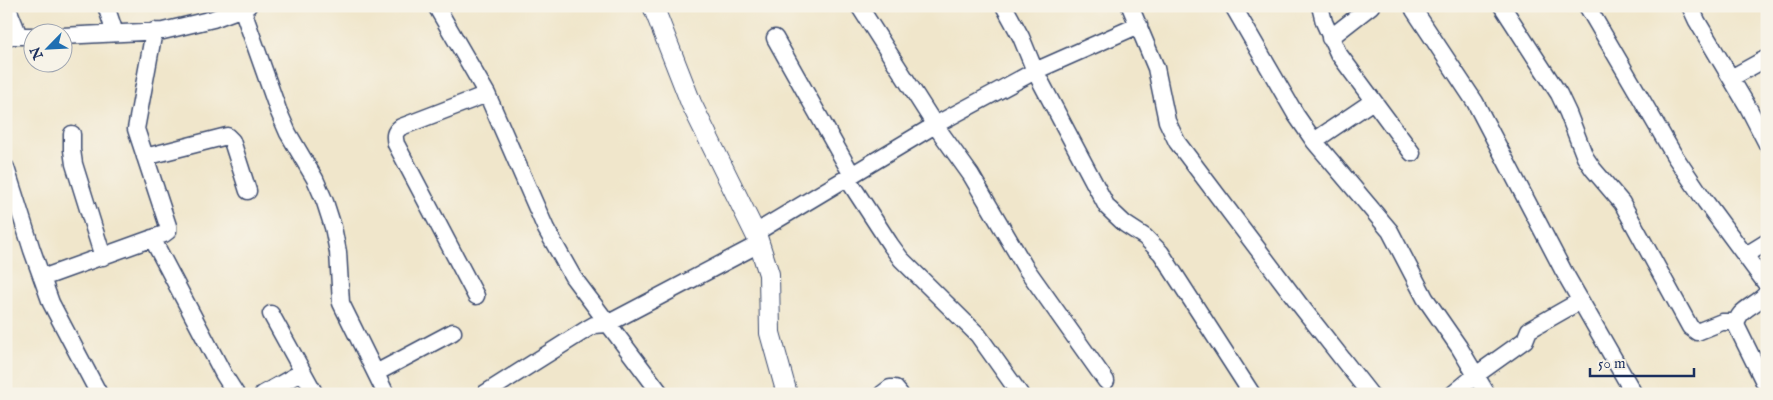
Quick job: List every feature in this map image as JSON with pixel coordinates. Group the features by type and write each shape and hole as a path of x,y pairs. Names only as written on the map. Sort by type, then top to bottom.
{"street":[{"path":"7,6 19,36"},
{"path":"106,6 115,33"},
{"path":"436,6 487,94 546,229 573,277 661,394"},
{"path":"653,6 691,103 757,238 769,274 770,333 787,394"},
{"path":"859,6 935,125 971,175 1025,268 1106,381"},
{"path":"1004,6 1021,37 1034,71 1107,207 1125,224 1145,237 1161,253 1252,394"},
{"path":"1233,6 1296,115 1314,141 1390,232 1425,298 1459,347 1487,394"},
{"path":"1320,6 1330,38 1348,69 1412,153"},
{"path":"1330,38 1371,6"},
{"path":"1415,6 1414,10 1474,102 1580,301 1634,394"},
{"path":"1502,6 1559,94 1584,157 1622,203 1690,327 1697,332 1722,322 1736,322"},
{"path":"1587,6 1674,155 1767,286"},
{"path":"1690,6 1767,144"},
{"path":"72,35 163,31 213,19 245,7 278,110 288,133 315,179 325,202 338,252 341,303 386,394"},
{"path":"1131,7 1156,68 1167,121 1177,142 1370,394"},
{"path":"484,394 594,325 607,324 757,238 850,176 935,125 1034,71 1139,25"},
{"path":"42,278 103,257 168,231 168,226 138,137 137,123 154,31"},
{"path":"775,38 850,176 890,244 901,259 978,336 1020,394"},
{"path":"1731,78 1767,58"},
{"path":"476,296 394,137 396,131 401,127 487,94"},
{"path":"1314,141 1373,101"},
{"path":"72,134 74,164 103,257"},
{"path":"145,157 227,136 232,141 248,191"},
{"path":"6,168 51,303 99,394"},
{"path":"152,238 224,375 236,394"},
{"path":"1746,255 1767,242"},
{"path":"1767,292 1764,297 1743,312 1736,322 1767,388"},
{"path":"1453,394 1525,340 1529,330 1580,301"},
{"path":"271,314 314,394"},
{"path":"376,373 453,332"},
{"path":"263,394 302,372"},
{"path":"882,394 890,388 895,388 900,394"}]}
